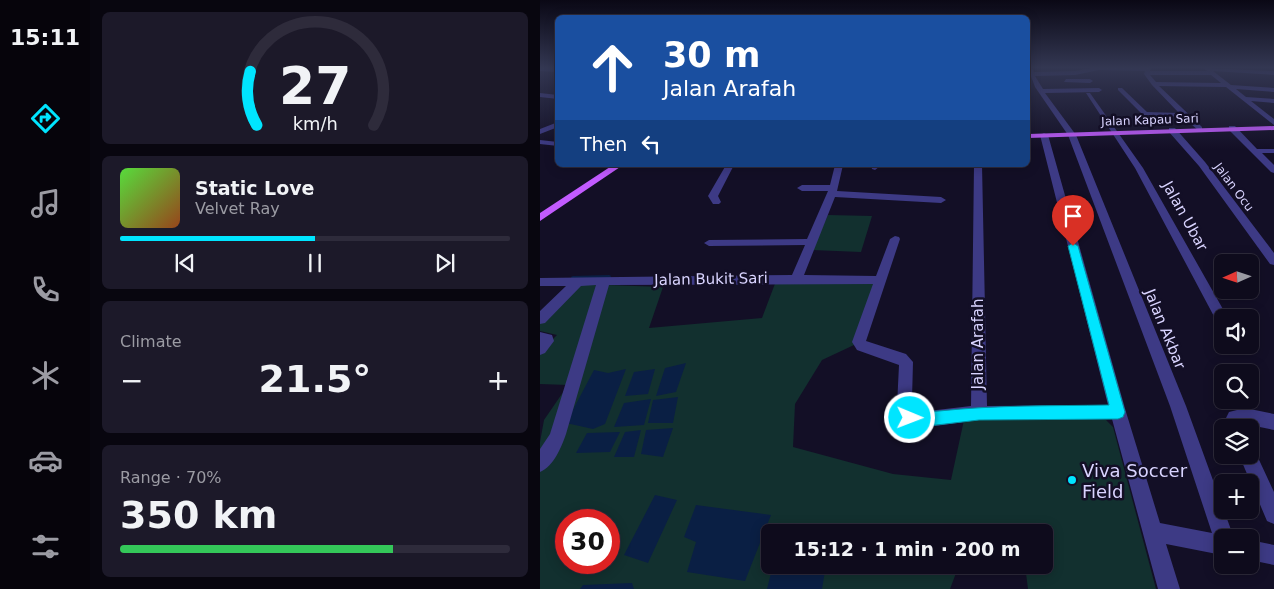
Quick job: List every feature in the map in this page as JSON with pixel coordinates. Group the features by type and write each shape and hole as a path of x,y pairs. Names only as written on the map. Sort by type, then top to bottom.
{"main road":[{"name":"Jalan Kapau Sari","path":"1030,136 1274,128"},
{"path":"540,218 616,167"}],"street":[{"name":"Jalan Akbar","path":"1046,95 1072,134 1178,406 1221,529"},
{"name":"Jalan Ubar","path":"1089,95 1139,168 1217,309"},
{"path":"1126,95 1145,114 1185,115"},
{"path":"1165,95 1199,129"},
{"path":"1241,95 1274,124"},
{"path":"1245,99 1274,101"},
{"path":"1258,111 1274,110"},
{"path":"540,132 555,125"},
{"path":"1232,128 1274,170"},
{"name":"Jalan Ocu","path":"1172,130 1202,164 1274,261"},
{"path":"1044,135 1118,412 1169,589"},
{"path":"540,142 555,144"},
{"path":"1254,151 1274,151"},
{"path":"716,202 713,196 729,167"},
{"path":"796,279 833,191 839,167"},
{"name":"Jalan Arafah","path":"978,167 979,414"},
{"path":"802,188 941,200"},
{"path":"895,239 860,342 862,346 900,358 906,362 907,380 904,405 905,412 910,418 928,419 979,414 1118,412"},
{"path":"709,243 812,242"},
{"path":"540,463 553,446 558,434 604,280"},
{"name":"Jalan Bukit Sari","path":"540,282 604,280 882,280"},
{"path":"540,319 578,281"},
{"path":"540,337 547,339 547,341 540,349"},
{"path":"1234,419 1239,416 1256,419"},
{"path":"1259,419 1274,422"},
{"path":"1252,464 1274,514"},
{"path":"1154,532 1214,543"},
{"path":"1259,552 1274,555"}],"green space":[{"path":"828,215 872,216 861,252 812,250"},
{"path":"776,281 875,282 854,345 822,360 795,404 793,447 893,474 951,480 964,420 1106,420 1113,427 1156,589 1028,589 1026,574 1053,574 1053,524 761,524 761,574 956,574 950,589 540,589 540,442 544,420 568,385 540,384 540,352 557,335 540,331 540,323 579,284 663,287 649,328 762,318"}],"water":[{"path":"686,363 676,392 656,396 665,368"},
{"path":"626,369 605,424 593,429 566,423 594,370 608,373"},
{"path":"655,369 648,394 625,396 634,372"},
{"path":"678,397 673,423 648,423 653,400"},
{"path":"651,399 644,425 614,427 624,403"},
{"path":"673,428 663,457 641,454 646,430"},
{"path":"641,430 634,457 614,457 625,432"},
{"path":"620,432 610,452 576,453 587,433"},
{"path":"655,495 677,500 648,563 624,555"},
{"path":"696,505 771,515 767,524 761,524 761,540 745,581 687,572 696,542 684,537"},
{"path":"771,574 824,574 822,589 767,589"},
{"path":"632,583 634,589 580,589 583,585"}],"waterway":[{"path":"573,278 609,277"}],"place":[{"name":"Viva Soccer Field","path":"1072,480"}],"route":[{"path":"910,418 928,419 979,414 1118,412 1073,246"}]}
